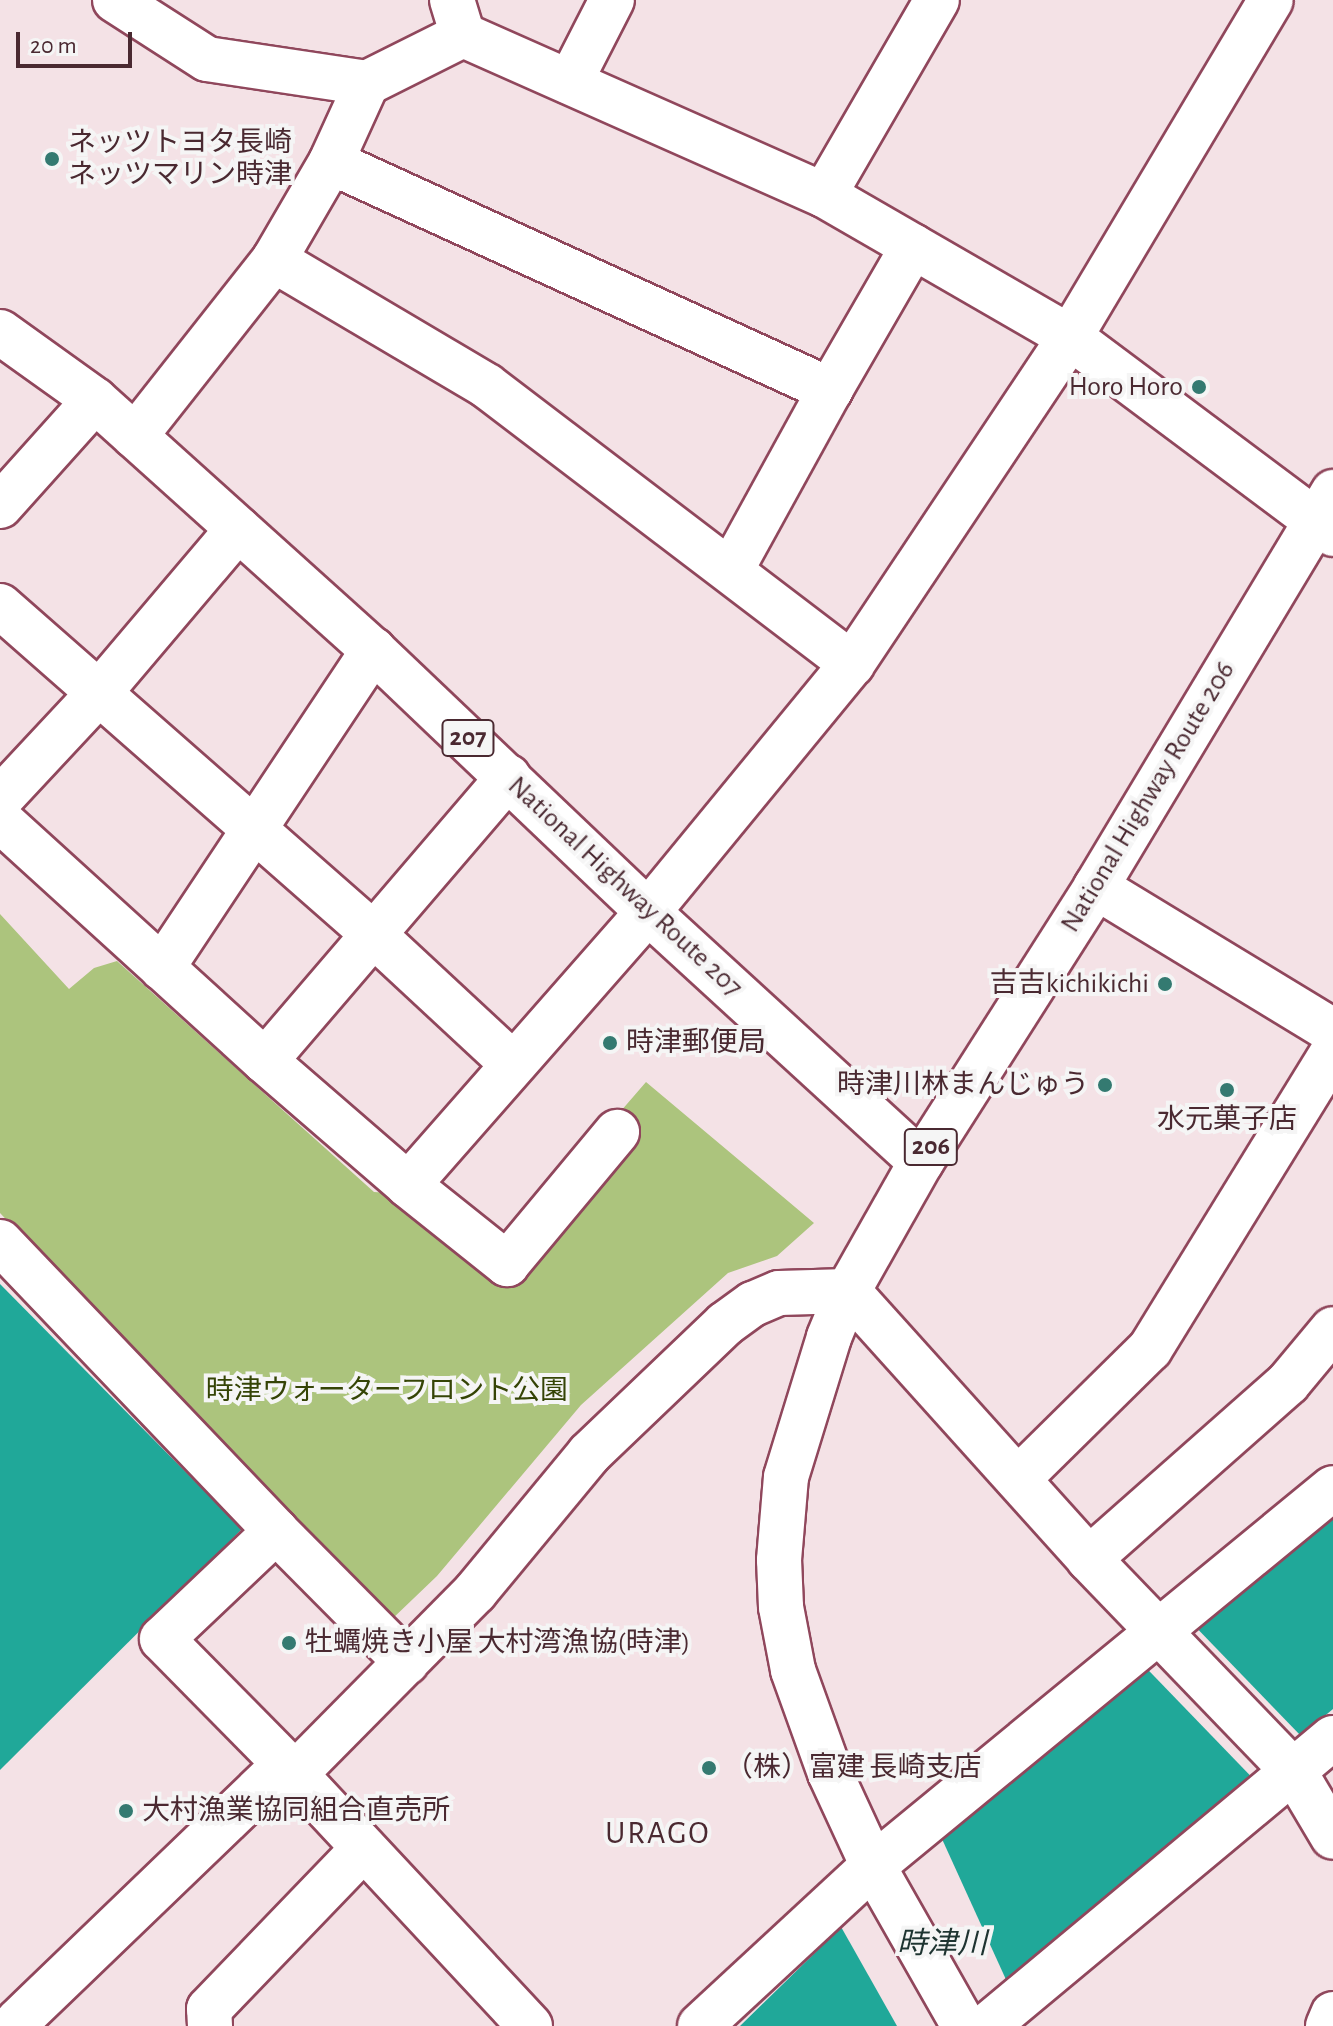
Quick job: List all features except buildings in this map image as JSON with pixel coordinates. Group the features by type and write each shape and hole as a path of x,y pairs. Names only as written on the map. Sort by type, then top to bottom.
{"main road":[{"path":"115,0 207,59 367,83"},
{"path":"570,82 612,0"},
{"path":"824,195 937,0"},
{"path":"408,1185 512,1063 648,912 852,664 1070,337 1271,0"},
{"path":"135,436 274,260 331,162 367,83 457,17 570,82 824,195 1070,337 1327,515"},
{"path":"331,162 830,390"},
{"path":"731,570 913,246"},
{"path":"274,260 487,386 852,664"},
{"name":"National Highway Route 207","path":"0,332 23,345 95,400 373,650 648,912 921,1162"},
{"path":"0,506 95,400"},
{"name":"National Highway Route 206","path":"964,2026 873,1866 830,1773 793,1670 781,1607 779,1560 786,1477 829,1337 848,1291 921,1162 1327,515"},
{"path":"0,799 99,693 238,529"},
{"path":"0,606 373,934 512,1063"},
{"path":"162,968 373,650"},
{"path":"265,1061 508,777"},
{"path":"0,820 265,1061 408,1185 507,1264 617,1132"},
{"path":"1096,887 1333,1031"},
{"path":"1018,1479 1150,1349 1333,1052"},
{"path":"0,1242 276,1531 406,1662"},
{"path":"19,2026 18,2021 406,1662 475,1592 589,1454 725,1324 753,1304 779,1293 848,1291 1089,1559 1295,1773 1333,1837"},
{"path":"1089,1559 1288,1383 1333,1329"},
{"path":"700,2026 873,1866 1333,1488"},
{"path":"276,1531 162,1639 290,1769 530,2026"},
{"path":"987,2026 1295,1773 1333,1738"},
{"path":"210,2026 209,2009 364,1848"},
{"path":"1328,2026 1333,2014"}],"green space":[{"name":"時津ウォーターフロント公園","path":"0,914 69,989 94,968 117,961 374,1192 405,1194 485,1268 646,1082 814,1223 777,1256 728,1273 581,1405 437,1576 390,1621 0,1213"}],"water":[{"path":"0,1284 242,1529 0,1770"},
{"name":"時津川","path":"1333,1506 1333,1709 1020,1969 995,2026 740,2026 946,1825"}],"pier":[{"path":"1187,1618 1304,1739 1258,1783 1141,1662"},
{"path":"937,1828 1013,1995 1000,2026 897,2026 840,1925"}],"place":[{"name":"ネッツトヨタ長崎 ネッツマリン時津","path":"52,159"},
{"name":"Horo Horo","path":"1199,387"},
{"name":"吉吉kichikichi","path":"1165,984"},
{"name":"時津郵便局","path":"610,1043"},
{"name":"時津川林まんじゅう","path":"1105,1085"},
{"name":"水元菓子店","path":"1227,1090"},
{"name":"牡蠣焼き小屋 大村湾漁協(時津)","path":"289,1643"},
{"name":"（株）富建 長崎支店","path":"709,1768"},
{"name":"大村漁業協同組合直売所","path":"126,1811"}],"district":[{"name":"URAGO","path":"658,1833"}]}
